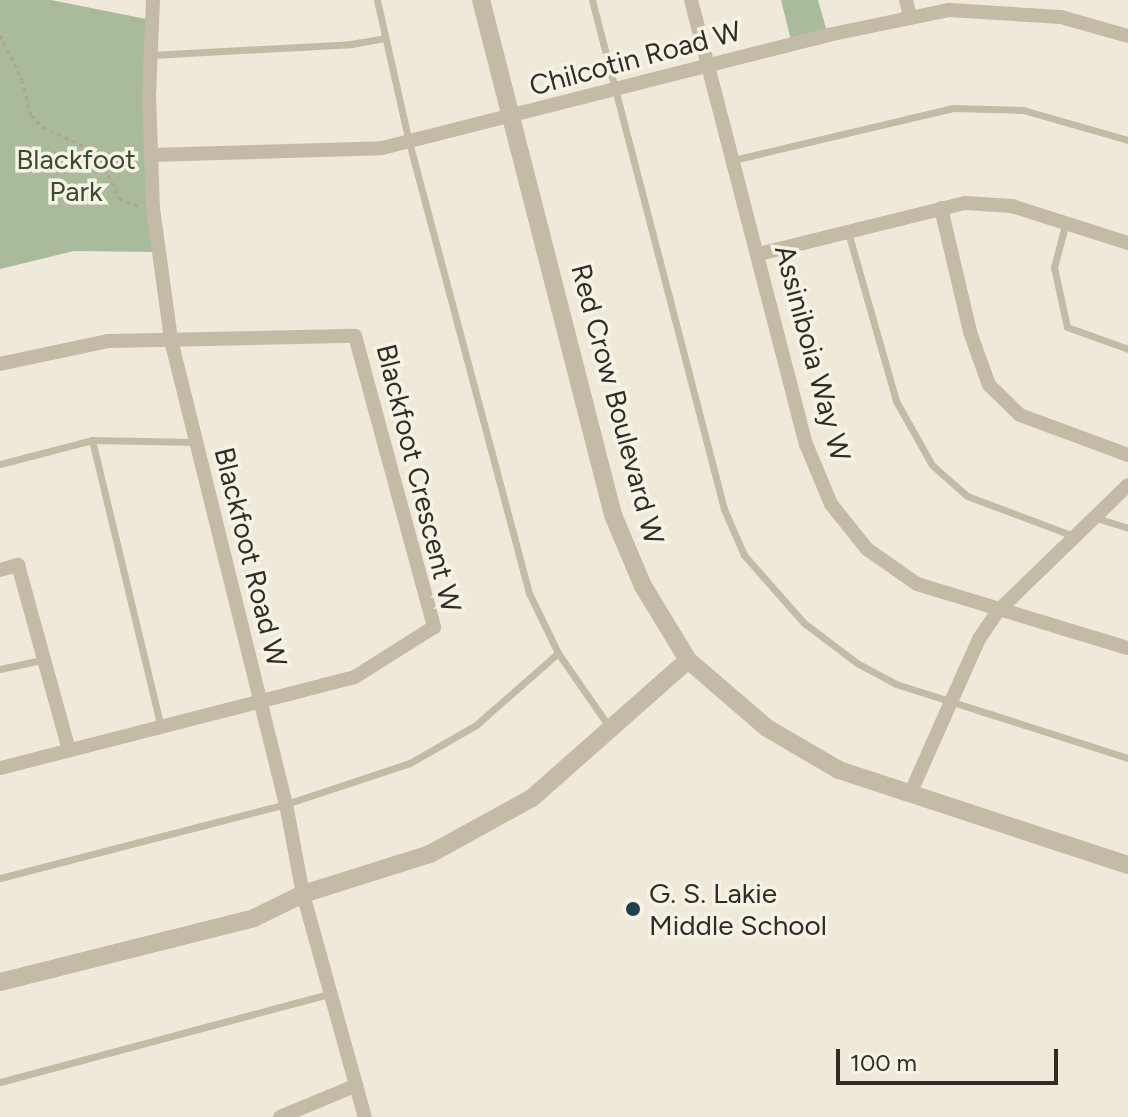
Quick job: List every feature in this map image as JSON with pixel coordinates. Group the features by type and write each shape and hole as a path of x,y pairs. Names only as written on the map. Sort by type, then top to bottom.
{"street":[{"name":"Blackfoot Road W","path":"153,0 149,55 153,208 171,340 286,804 303,894 328,994 365,1117"},
{"name":"Red Crow Boulevard W","path":"481,0 515,117 613,515 643,586 688,660 734,703 804,752 910,794 1128,865"},
{"name":"Assiniboia Way W","path":"691,0 806,444 831,504 867,549 888,567 917,584 997,612 1128,648"},
{"path":"906,0 910,16"},
{"name":"Chilcotin Road W","path":"151,155 382,148 910,16 1009,11 1061,17 1128,35"},
{"path":"759,254 941,208 1012,206 1128,243"},
{"path":"941,208 970,332 989,385 1020,415 1128,455"},
{"name":"Blackfoot Crescent W","path":"171,340 355,336 434,627 355,677 261,704"},
{"path":"0,364 77,344 171,340"},
{"path":"910,794 954,705 979,639 997,612 1128,485"},
{"path":"0,570 18,565 41,660 69,750"},
{"path":"0,982 254,918 303,894 405,865 469,836 532,798 688,660"},
{"path":"0,768 261,704"},
{"path":"280,1117 357,1085"}],"lane":[{"path":"377,0 409,142 529,593 558,653 611,730"},
{"path":"592,0 724,509 744,555 804,623 857,663 954,705 1128,758"},
{"path":"149,55 351,44 384,38"},
{"path":"732,160 953,108 1023,110 1128,140"},
{"path":"1066,222 1054,267 1067,327 1128,349"},
{"path":"848,230 896,401 932,465 967,496 1074,536"},
{"path":"92,440 161,729"},
{"path":"0,464 92,440 196,442"},
{"path":"1094,517 1128,528"},
{"path":"0,878 286,804 410,763 476,725 558,653"},
{"path":"0,669 41,660"},
{"path":"0,1082 328,994"}],"path":[{"path":"0,35 22,80 31,115 43,127 98,153 119,198 153,208"}],"green space":[{"name":"Blackfoot Park","path":"0,0 51,0 151,20 156,252 74,251 0,269"},
{"path":"781,0 818,0 828,35 792,44"}],"place":[{"name":"G. S. Lakie Middle School","path":"633,909"}]}
